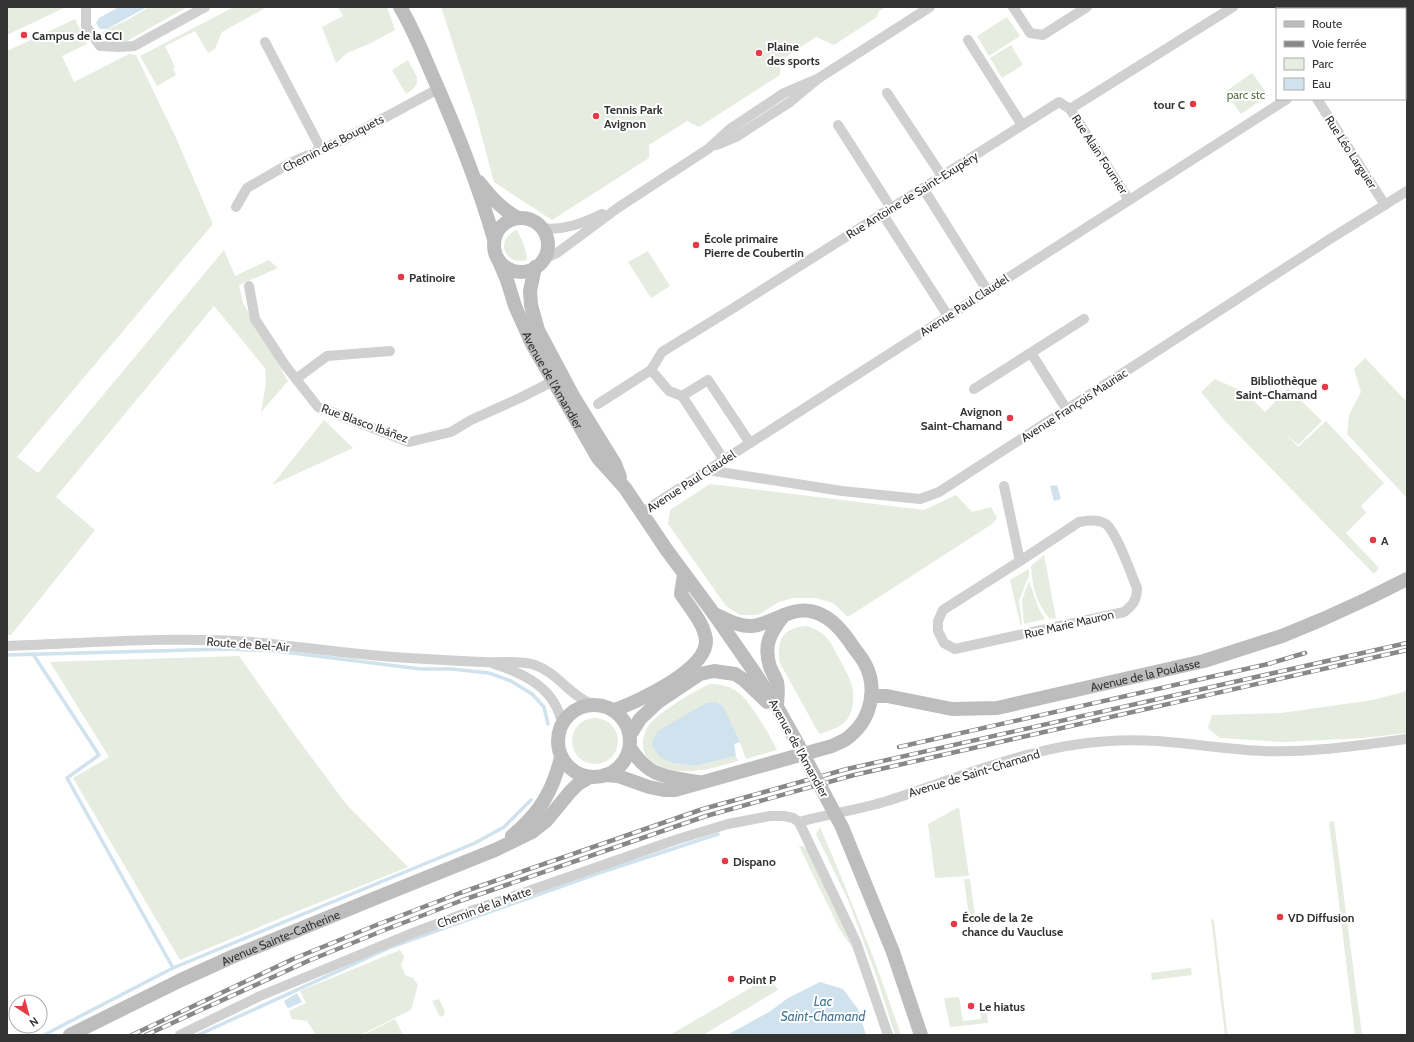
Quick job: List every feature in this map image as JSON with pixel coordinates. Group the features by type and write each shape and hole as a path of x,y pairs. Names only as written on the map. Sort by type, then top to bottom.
{"main road":[{"path":"400,7 411,24"},
{"path":"407,7 411,24 473,174 494,239 494,247 499,261 512,270 527,270 539,263 547,251 548,243 542,228 527,218 510,220 503,225 494,239"},
{"path":"473,174 493,199 506,211 518,218"},
{"name":"Avenue de l'Amandier","path":"499,261 515,306 524,326 558,379"},
{"name":"Avenue de l'Amandier","path":"539,263 530,291 531,305 538,330 558,379 598,458 625,488 684,575 714,614 777,707 842,827 893,952 921,1035"},
{"path":"614,710 631,704 661,689 699,660 704,651 706,642 704,632 681,594 684,575"},
{"name":"Avenue de la Poulasse","path":"871,696 887,696 952,709 997,708 1204,661 1282,636 1324,619 1407,579"},
{"path":"702,782 661,776 644,766 637,758 630,741 627,725 622,717 614,710 600,705 592,704 583,706 574,710 562,723 558,734 558,746 561,757 566,765 573,771 590,777 605,775 618,776 649,787 664,790 675,790 832,746 844,741 858,729 863,722 870,705 871,696 871,684 864,662 833,621 822,615 810,611 801,611 784,615 762,624 751,626 732,622 714,614"},
{"path":"605,775 614,771 627,757 630,741 640,719 658,702 700,674 714,671 735,674 766,701 777,707 777,683 770,668 767,643 774,628 784,615"},
{"path":"495,850 526,825 540,809 549,794 561,757"},
{"path":"495,850 532,832 546,821 578,784 590,777"},
{"name":"Avenue Sainte-Catherine","path":"70,1035 181,980 234,956 383,894 495,850"}],"street":[{"path":"86,8 86,26 100,46 119,47 134,46 205,7"},
{"path":"539,263 557,253 619,207 708,149 730,129 784,93 819,78 930,7"},
{"path":"1013,7 1030,32 1043,35 1087,7"},
{"path":"1070,109 1233,7"},
{"path":"968,40 1022,125"},
{"path":"265,42 321,149"},
{"name":"Chemin des Bouquets","path":"236,207 247,188 292,162 344,140 438,89"},
{"path":"887,93 942,176"},
{"name":"Avenue Paul Claudel","path":"642,513 987,290 1285,100"},
{"name":"Rue Léo Larguier","path":"1318,100 1385,205"},
{"name":"Rue Antoine de Saint-Exupéry","path":"598,404 651,370 662,352 1022,125 1059,102 1070,109"},
{"name":"Rue Alain Fournier","path":"1070,109 1129,200"},
{"path":"838,125 948,316"},
{"path":"923,188 987,290"},
{"name":"Avenue François Mauriac","path":"707,470 842,491 920,499 939,492 1407,192"},
{"path":"542,228 551,229 574,226 619,207"},
{"name":"Rue Blasco Ibáñez","path":"249,286 255,320 318,407 409,442 451,432 471,420 558,379"},
{"path":"974,389 1084,319"},
{"path":"296,378 327,356 390,351"},
{"path":"1031,353 1067,410"},
{"path":"651,370 669,391 682,396 724,460"},
{"path":"682,396 708,380 750,443"},
{"path":"1004,486 1020,561"},
{"name":"Rue Marie Mauron","path":"1088,520 1099,521 1106,525 1114,534 1137,588 1137,597 1132,606 1124,612 955,649 944,643 938,631 938,621 943,610 1020,561 1079,522 1088,520"},
{"name":"Route de Bel-Air","path":"7,646 180,640 252,642 368,656 489,662 505,661 535,665 546,670 582,701 592,704"},
{"name":"Route de Bel-Air","path":"489,662 518,673 541,686 554,702 562,723"},
{"name":"Avenue de Saint-Chamand","path":"799,822 885,802 1000,763 1059,747 1108,741 1154,740 1265,751 1311,750 1407,739"},
{"name":"Chemin de la Matte","path":"180,1035 260,996 410,934 474,910 678,839 728,824 770,816 784,816 799,822"},
{"path":"799,822 856,942 888,1035"}],"green space":[{"path":"7,7 66,7 7,35"},
{"path":"149,7 187,7 122,44 106,42 102,32 129,19"},
{"path":"234,7 267,7 222,32 215,49 208,53 195,31 165,46 175,67 173,69 176,75 157,86 140,56"},
{"path":"338,7 387,7 395,30 369,44 347,53 336,63 322,27 343,16"},
{"name":"Tennis Park Avignon","path":"441,7 886,7 878,12 877,17 834,45 816,37 780,61 780,75 699,127 687,121 649,145 649,158 552,220 494,182 475,111"},
{"path":"1007,17 1020,36 989,56 977,36"},
{"path":"75,19 87,44 62,56 74,82 129,54 136,55 177,140 213,224 17,457 38,473 224,250 235,276 269,260 278,268 239,285 243,303 288,381 261,412 266,383 265,368 214,306 56,497 95,530 11,635 7,635 7,51"},
{"path":"1407,39 1407,80 1406,78"},
{"path":"1011,45 1023,65 1002,78 990,58"},
{"path":"408,60 417,77 417,84 406,94 392,70"},
{"name":"parc stc","path":"1252,73 1268,95 1241,114 1225,92"},
{"path":"517,230 525,248 527,260 519,261 512,259 505,251 504,245 506,239 510,234"},
{"path":"648,251 670,286 651,298 628,262"},
{"path":"1365,358 1407,402 1407,498 1347,434 1349,415 1361,392 1354,369"},
{"path":"1215,379 1246,393 1265,412 1288,388 1322,421 1298,445 1284,432 1298,447 1326,421 1384,483 1361,506 1366,513 1346,533 1379,568 1374,574 1224,420 1201,392"},
{"path":"324,420 353,448 272,485"},
{"path":"710,484 924,510 956,495 972,512 991,507 997,518 992,524 848,617 833,603 816,598 793,598 779,602 758,615 740,615 726,606 668,524 670,510"},
{"path":"1044,555 1056,618 1050,619 1038,600 1031,566"},
{"path":"1029,569 1029,575 1019,601 1022,624 1021,627 1010,580"},
{"path":"1029,581 1039,609 1045,619 1024,624 1022,600"},
{"path":"807,626 820,632 829,640 851,682 853,694 850,715 843,724 837,728 820,734 780,663 779,655 780,641 783,636 792,629"},
{"path":"239,656 346,804 408,867 180,960 73,778 109,757 50,662"},
{"path":"710,684 729,687 739,693 760,719 777,750 746,759 740,742 660,757 672,763 695,766 736,756 738,761 697,771 679,771 670,769 649,759 644,750 643,741 649,725 660,714 677,702"},
{"path":"1407,691 1407,733 1363,738 1284,742 1220,738 1208,728 1212,715 1281,713 1373,700"},
{"path":"590,718 600,718 608,722 614,728 618,736 618,746 614,754 608,760 600,764 590,764 582,760 576,754 572,746 572,736 576,728 582,722"},
{"path":"959,807 969,876 935,878 928,824"},
{"path":"1334,821 1362,1035 1355,1035 1329,822"},
{"path":"820,827 874,959 901,1035 895,1035 877,978 848,900 816,834"},
{"path":"799,846 803,846 809,852 854,950 840,930"},
{"path":"964,879 970,879 976,923 970,925"},
{"path":"1211,918 1214,921 1228,1035 1225,1035"},
{"path":"400,950 404,957 401,965 405,975 413,978 418,985 411,1010 360,1035 316,1035 307,1021 292,1019 289,1011 306,1003 300,991"},
{"path":"1191,968 1192,975 1152,980 1151,973"},
{"path":"769,977 778,990 703,1035 670,1035"},
{"path":"959,997 963,1021 981,1019 980,1008 986,1007 988,1023 950,1027 944,998"},
{"path":"439,999 445,1011 444,1015 440,1017 432,1001"},
{"path":"395,1019 403,1035 363,1035"}],"water":[{"path":"119,7 147,7 107,29 100,29 96,23 99,18"},
{"path":"1057,485 1061,499 1054,501 1050,486"},
{"path":"716,702 723,706 740,742 734,744 736,756 695,766 672,763 660,757 652,746 653,739 658,731 706,703"},
{"name":"Lac Saint-Chamand","path":"820,982 843,989 858,1009 866,1035 727,1035 769,1012 788,998"},
{"path":"297,993 302,1002 289,1008 287,1007 284,1001"}],"waterway":[{"path":"7,655 226,649 276,651 421,669 452,669 489,673 511,681 532,694 544,707 548,724"},
{"path":"33,654 99,755 67,778 173,968"},
{"path":"44,1035 173,968 475,843 504,827 531,800"},
{"path":"198,1035 391,947 599,873 718,834"}],"railway":[{"path":"132,1035 293,959 379,924 460,893 703,809 847,769 1407,643"},
{"path":"146,1035 308,961 387,929 463,900 706,816 854,775 1407,650"},
{"path":"899,747 1268,664 1305,653"}],"place":[{"name":"Campus de la CCI","path":"24,35"},
{"name":"Plaine des sports","path":"759,53"},
{"name":"tour C","path":"1193,104"},
{"name":"Tennis Park Avignon","path":"596,116"},
{"name":"École primaire Pierre de Coubertin","path":"696,245"},
{"name":"Patinoire","path":"401,277"},
{"name":"Bibliothèque Saint-Chamand","path":"1325,387"},
{"name":"Avignon Saint-Chamand","path":"1010,418"},
{"name":"A","path":"1373,540"},
{"name":"Dispano","path":"725,861"},
{"name":"VD Diffusion","path":"1280,917"},
{"name":"École de la 2e chance du Vaucluse","path":"954,924"},
{"name":"Point P","path":"731,979"},
{"name":"Le hiatus","path":"971,1006"}]}
